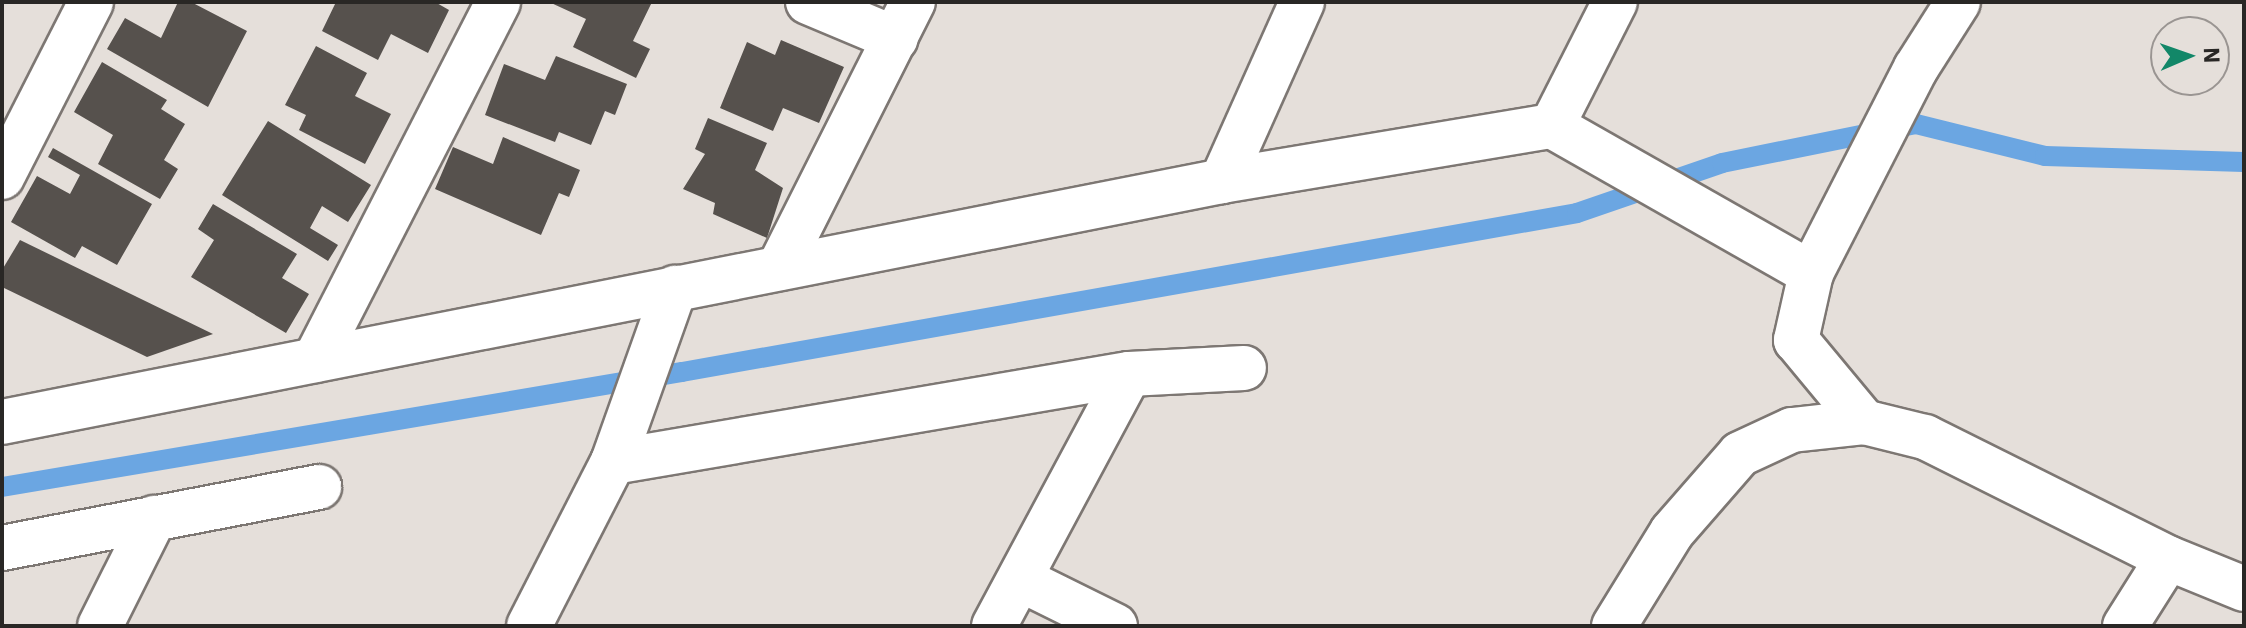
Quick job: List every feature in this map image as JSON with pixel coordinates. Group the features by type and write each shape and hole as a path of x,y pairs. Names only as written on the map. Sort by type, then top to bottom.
{"street":[{"path":"2,177 91,2"},
{"path":"315,360 498,2"},
{"path":"779,268 905,21 808,2"},
{"path":"1222,181 1302,2"},
{"path":"1552,126 1615,2"},
{"path":"1864,422 1796,340 1811,273 1916,68 1958,2"},
{"path":"2,422 1222,181 1552,126 1811,273"},
{"path":"529,626 613,462 675,288"},
{"path":"613,462 1129,374 1244,368"},
{"path":"994,626 1129,374"},
{"path":"1614,626 1672,532 1740,454 1792,430 1864,422 1925,437 2168,558 2244,589"},
{"path":"2,548 319,487"},
{"path":"100,626 154,518"},
{"path":"2125,626 2168,558"},
{"path":"1020,579 1115,626"}],"building":[{"path":"178,2 191,2 247,31 208,107 107,49 125,18 161,38"},
{"path":"336,2 435,2 449,10 428,53 391,34 378,60 322,31"},
{"path":"549,2 652,2 633,41 650,49 636,78 573,47 586,19"},
{"path":"781,40 844,67 819,123 783,108 773,131 720,108 747,42 775,55"},
{"path":"316,46 367,73 355,96 391,114 365,164 299,130 306,115 285,105"},
{"path":"556,56 627,84 615,115 605,111 591,145 559,132 555,142 485,115 504,64 545,80"},
{"path":"102,62 167,100 161,109 185,124 164,160 178,169 160,199 98,164 113,135 74,112"},
{"path":"708,118 767,143 755,170 783,188 767,238 713,214 715,203 683,189 705,154 695,149"},
{"path":"268,121 371,185 348,222 322,206 310,228 338,245 328,261 222,195"},
{"path":"503,137 580,170 569,197 559,193 541,235 435,189 453,147 493,164"},
{"path":"53,148 152,204 117,265 82,246 75,258 11,222 37,176 70,194 80,175 48,157"},
{"path":"213,204 297,254 282,278 309,294 286,333 191,277 214,240 198,229"},
{"path":"20,240 213,334 147,357 2,287 2,270"}],"waterway":[{"path":"2,487 682,372 1577,213 1722,163 1916,124 2045,156 2244,162"}]}
